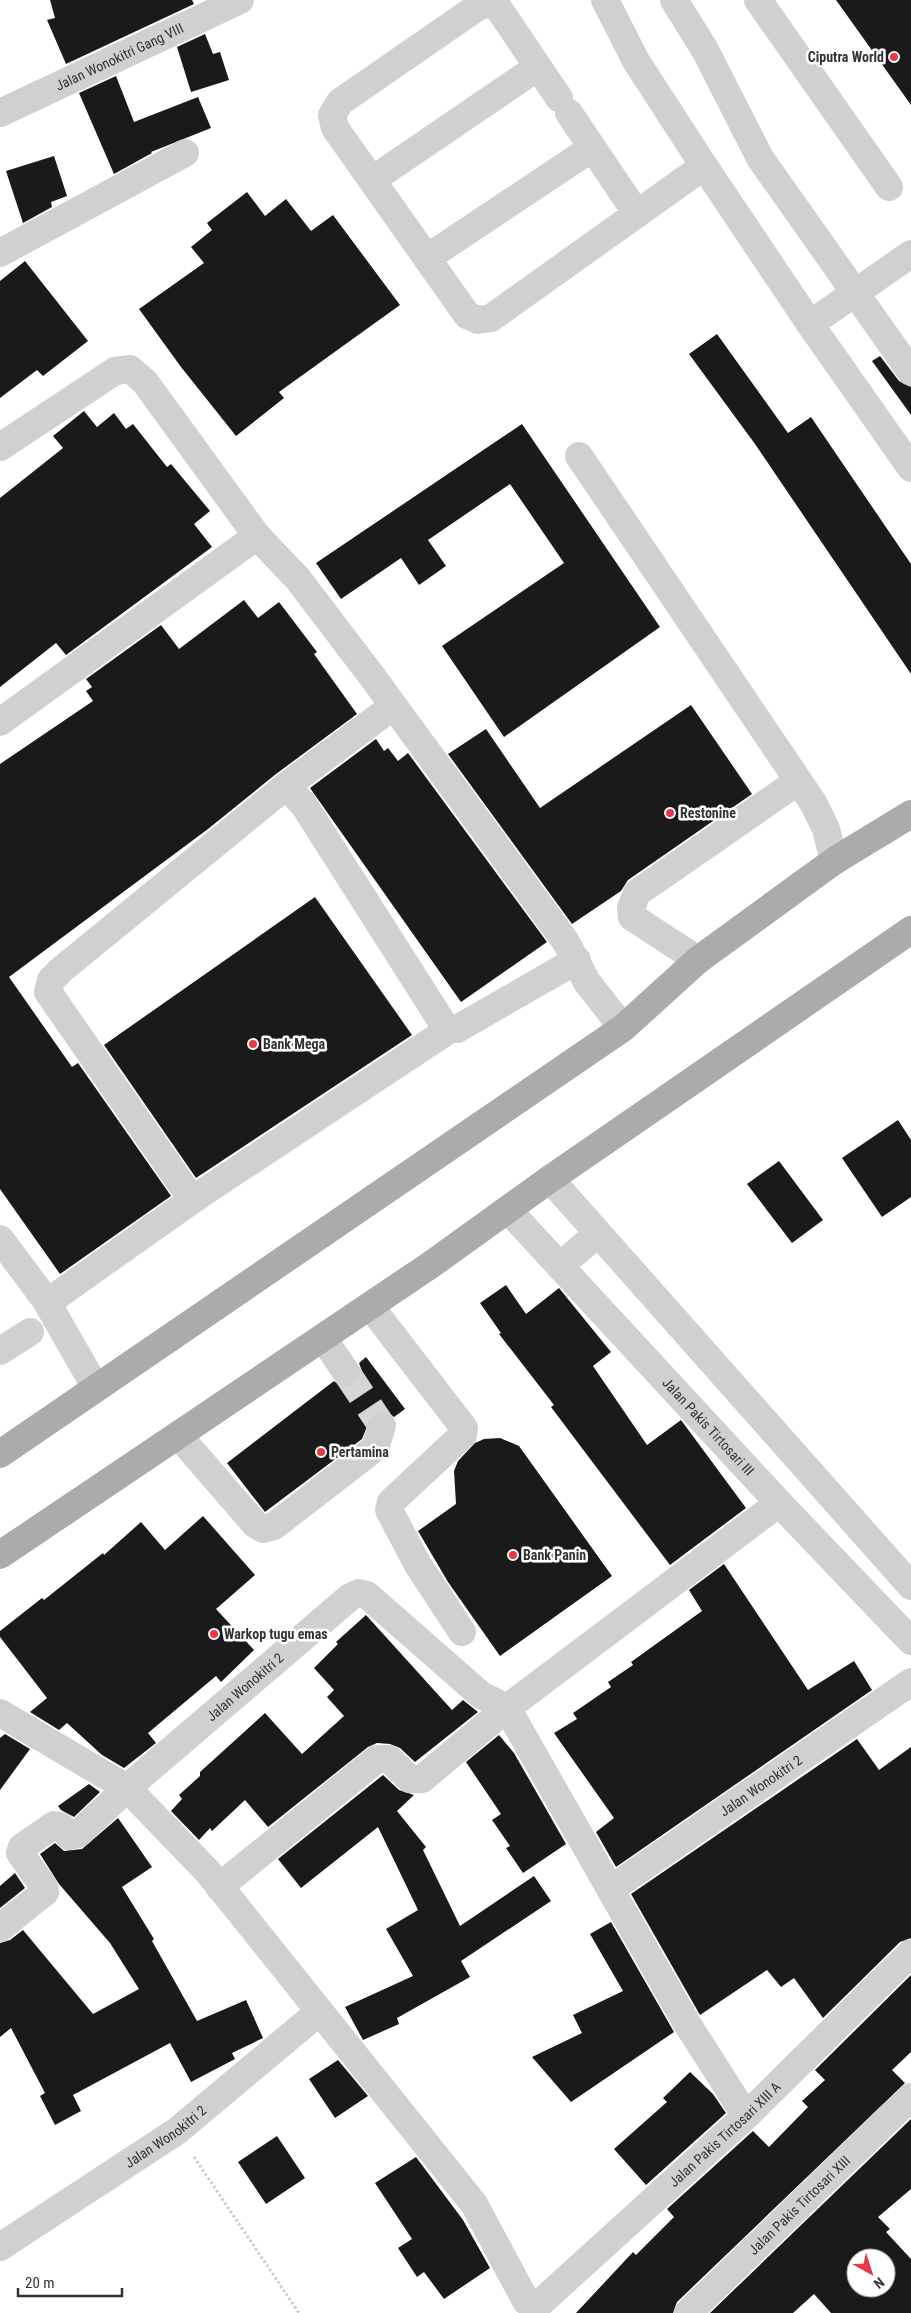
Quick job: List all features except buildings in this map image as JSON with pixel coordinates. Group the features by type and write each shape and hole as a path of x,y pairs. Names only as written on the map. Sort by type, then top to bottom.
{"main road":[{"path":"0,1454 623,1028 698,960 834,861 911,814"},
{"path":"0,1555 370,1306 550,1179 911,930"}],"street":[{"name":"Jalan Wonokitri Gang VIII","path":"0,113 240,0"},
{"path":"605,0 636,61 704,166 810,324 911,468"},
{"path":"674,0 705,50 760,158 911,372"},
{"path":"758,0 889,187"},
{"path":"637,214 499,8 490,3 479,6 340,102 332,114 335,128 467,315 478,320 491,318 637,214 704,166"},
{"path":"372,180 538,67"},
{"path":"427,258 592,148"},
{"path":"0,253 185,153"},
{"path":"810,324 911,254"},
{"path":"0,447 114,371 130,369 145,382 257,536 298,579 374,679 392,707 577,960 587,982 623,1028"},
{"path":"579,456 797,782 814,804 826,829 834,861"},
{"path":"0,722 257,536"},
{"path":"195,1198 189,1195 48,992 51,980 286,786 392,707"},
{"path":"698,960 632,917 631,908 637,893 797,782"},
{"path":"286,786 304,805 444,1024 450,1029"},
{"path":"48,1302 195,1198 450,1029 457,1029 577,960"},
{"path":"550,1179 911,1586"},
{"name":"Jalan Pakis Tirtosari III","path":"508,1210 779,1504 911,1641"},
{"path":"560,1266 597,1234"},
{"path":"0,1239 48,1302 96,1388"},
{"path":"370,1306 464,1428 463,1435 391,1502 389,1510 418,1565 462,1632"},
{"path":"0,1351 30,1332"},
{"path":"323,1338 346,1372"},
{"path":"178,1435 255,1524 263,1529 274,1526 375,1448 382,1426"},
{"path":"219,1887 377,1759 389,1759 410,1779 422,1779 506,1708 779,1504"},
{"name":"Jalan Wonokitri 2","path":"0,1928 45,1892 44,1887 20,1853 22,1847 58,1824 69,1836 78,1834 127,1788 350,1597 359,1593 367,1594 481,1695 506,1708"},
{"name":"Jalan Wonokitri 2","path":"610,1889 911,1682"},
{"path":"506,1708 686,2022 746,2116"},
{"path":"0,1713 127,1788 208,1872 319,2012"},
{"name":"Jalan Pakis Tirtosari XIII A","path":"319,2012 474,2204 526,2300 531,2305 538,2306 746,2116 911,1953"},
{"name":"Jalan Wonokitri 2","path":"0,2247 177,2131 319,2012"},
{"name":"Jalan Pakis Tirtosari XIII","path":"688,2313 911,2097"}],"path":[{"path":"177,2131 299,2313"}],"tunnel":[{"path":"346,1372 382,1426"}],"place":[{"name":"Ciputra World","path":"894,57"},
{"name":"Restonine","path":"670,813"},
{"name":"Bank Mega","path":"253,1044"},
{"name":"Pertamina","path":"321,1452"},
{"name":"Bank Panin","path":"513,1555"},
{"name":"Warkop tugu emas","path":"214,1634"}]}
